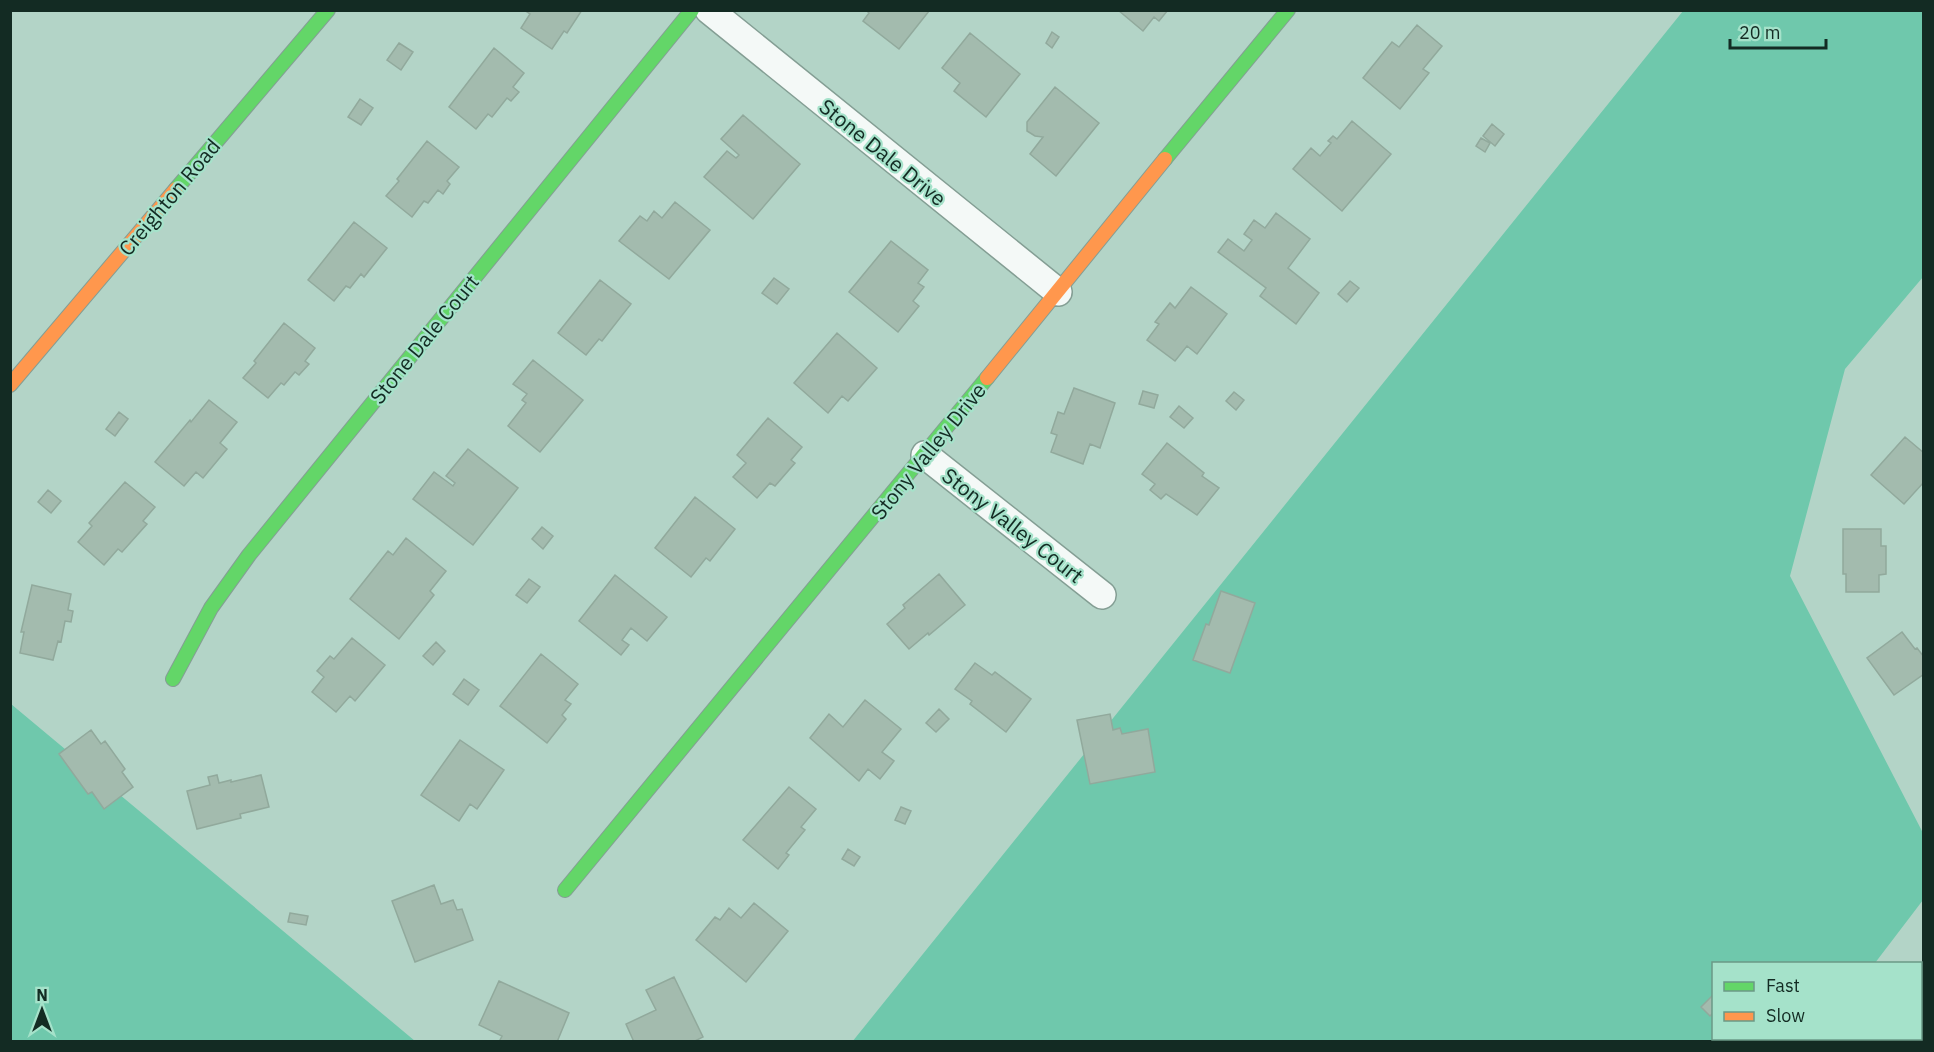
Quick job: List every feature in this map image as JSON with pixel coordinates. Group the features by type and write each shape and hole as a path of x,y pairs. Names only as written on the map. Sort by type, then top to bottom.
{"street":[{"name":"Creighton Road","path":"10,384 328,10"},
{"name":"Stone Dale Court","path":"173,680 211,608 249,555 692,10"},
{"name":"Stone Dale Drive","path":"709,10 1058,292"},
{"name":"Stony Valley Drive","path":"565,890 757,660 1288,10"},
{"name":"Stony Valley Court","path":"925,455 1102,595"}],"green space":[{"path":"1683,11 1923,11 1923,277 1845,369 1790,576 1923,833 1923,900 1876,962 1712,962 1712,1040 1816,1041 852,1042"},
{"path":"11,704 415,1041 11,1041"}],"building":[{"path":"524,10 582,10 567,33 564,31 552,49 521,28 530,14"},
{"path":"866,10 929,11 899,49 863,21 869,13"},
{"path":"1118,10 1168,10 1159,21 1154,17 1143,31"},
{"path":"1417,25 1442,46 1423,69 1429,73 1400,109 1363,78 1392,42 1399,47"},
{"path":"1052,32 1059,37 1052,48 1046,43"},
{"path":"970,33 1020,74 986,117 954,91 960,83 942,68"},
{"path":"399,43 413,52 401,70 387,60"},
{"path":"494,48 524,73 513,87 519,92 511,101 507,98 492,117 488,114 476,129 449,107"},
{"path":"1055,87 1099,123 1056,176 1030,154 1043,137 1035,136 1027,131 1027,122"},
{"path":"360,99 373,108 361,125 348,117"},
{"path":"743,115 800,164 753,219 704,177 727,151 736,158 739,155 721,139"},
{"path":"1352,121 1391,154 1342,211 1293,169 1311,148 1320,156 1331,143 1328,141 1333,136 1337,139"},
{"path":"1492,124 1504,134 1495,146 1483,136"},
{"path":"1481,138 1490,143 1485,152 1476,146"},
{"path":"427,141 459,167 447,181 450,184 443,194 438,190 428,203 424,201 412,217 386,196"},
{"path":"675,202 710,230 669,279 619,241 640,216 647,221 654,211 662,218"},
{"path":"1276,213 1310,239 1288,268 1319,293 1296,324 1260,296 1266,288 1218,252 1228,239 1244,251 1252,240 1244,234 1254,220 1265,228"},
{"path":"354,222 387,248 364,277 361,274 350,288 346,286 334,301 308,280"},
{"path":"891,241 928,270 918,283 924,287 913,301 919,306 898,332 849,292"},
{"path":"774,278 789,289 777,304 762,293"},
{"path":"600,280 631,304 602,341 599,339 586,355 558,333"},
{"path":"1350,281 1359,288 1347,302 1338,294"},
{"path":"1191,287 1227,314 1197,354 1187,346 1175,361 1147,340 1159,324 1155,322 1170,303 1175,308"},
{"path":"284,323 315,348 305,361 309,364 299,375 295,372 268,398 243,378"},
{"path":"837,333 877,368 848,401 842,396 828,413 794,383"},
{"path":"533,360 583,400 540,452 508,426 526,403 522,400 527,394 513,384"},
{"path":"1074,388 1115,403 1100,448 1090,444 1083,464 1051,452 1057,435 1051,433 1058,412 1064,414"},
{"path":"1143,391 1158,395 1154,408 1139,404"},
{"path":"1234,392 1244,400 1236,410 1226,401"},
{"path":"209,400 237,422 220,443 227,449 203,478 196,472 184,486 155,462"},
{"path":"1179,406 1193,418 1184,428 1170,417"},
{"path":"119,412 128,419 115,436 106,429"},
{"path":"768,418 802,447 791,460 795,463 775,486 770,483 757,498 733,477 746,463 737,455"},
{"path":"1905,437 1924,453 1924,482 1904,504 1871,475"},
{"path":"1167,443 1204,473 1202,476 1219,488 1197,515 1166,494 1161,499 1150,490 1155,484 1142,474"},
{"path":"468,449 518,488 473,545 413,499 434,472 453,486 455,483 446,476"},
{"path":"125,482 155,507 143,521 147,524 122,552 118,549 104,565 78,542 92,526 89,523"},
{"path":"48,490 61,501 51,513 38,502"},
{"path":"695,497 735,529 710,561 706,558 691,577 655,548"},
{"path":"542,527 553,536 543,549 532,539"},
{"path":"1843,529 1881,529 1881,546 1886,546 1886,574 1879,575 1879,592 1846,592 1846,574 1843,574"},
{"path":"406,538 446,571 430,591 434,595 399,639 350,599 388,551 393,555"},
{"path":"939,574 965,605 909,649 887,624 905,608 903,605"},
{"path":"615,575 667,617 647,641 631,628 622,640 629,645 621,655 579,621"},
{"path":"529,579 540,587 527,603 516,595"},
{"path":"32,585 71,594 68,610 73,611 71,622 65,621 61,642 58,641 53,660 20,653 24,632 21,632"},
{"path":"1221,591 1255,603 1230,673 1193,660"},
{"path":"1902,632 1924,657 1924,674 1894,695 1867,658"},
{"path":"352,638 385,665 355,701 350,696 336,712 312,692 324,677 317,671 330,656 334,659"},
{"path":"436,642 445,651 433,665 423,656"},
{"path":"541,654 578,684 565,700 571,704 562,715 566,719 547,743 500,706"},
{"path":"975,663 992,675 995,672 1031,699 1006,732 955,689"},
{"path":"464,679 479,690 468,705 453,694"},
{"path":"865,700 901,729 882,752 894,761 880,779 868,769 859,781 810,738 829,714 843,727"},
{"path":"939,709 949,719 936,732 926,723"},
{"path":"1110,714 1113,730 1120,728 1122,734 1148,729 1155,772 1090,784 1077,720"},
{"path":"91,730 101,744 105,741 125,769 122,772 133,787 104,809 92,792 88,794 59,754"},
{"path":"460,740 504,770 477,809 470,804 459,821 421,795"},
{"path":"217,775 219,783 261,775 269,807 240,814 241,818 197,829 187,791 210,785 208,777"},
{"path":"789,787 816,809 801,827 805,830 786,853 789,855 778,869 743,840"},
{"path":"901,807 911,811 905,824 895,820"},
{"path":"848,849 860,857 854,866 842,859"},
{"path":"434,885 441,904 453,900 457,910 462,909 473,940 415,962 392,901"},
{"path":"754,903 788,931 746,982 696,940 715,917 720,920 729,908 741,918"},
{"path":"290,913 308,916 306,925 288,922"},
{"path":"674,977 703,1037 693,1042 634,1042 626,1024 656,1010 646,990"},
{"path":"499,981 569,1013 557,1042 499,1042 502,1036 479,1025"},
{"path":"1712,996 1710,1016 1701,1007"}],"traffic: fast":[{"path":"176,189 328,10"},
{"path":"173,679 211,608 249,555 692,10"},
{"path":"1165,159 1288,10"},
{"path":"565,890 987,378"}],"traffic: slow":[{"path":"987,378 1165,159"},
{"path":"10,385 176,189"}]}
